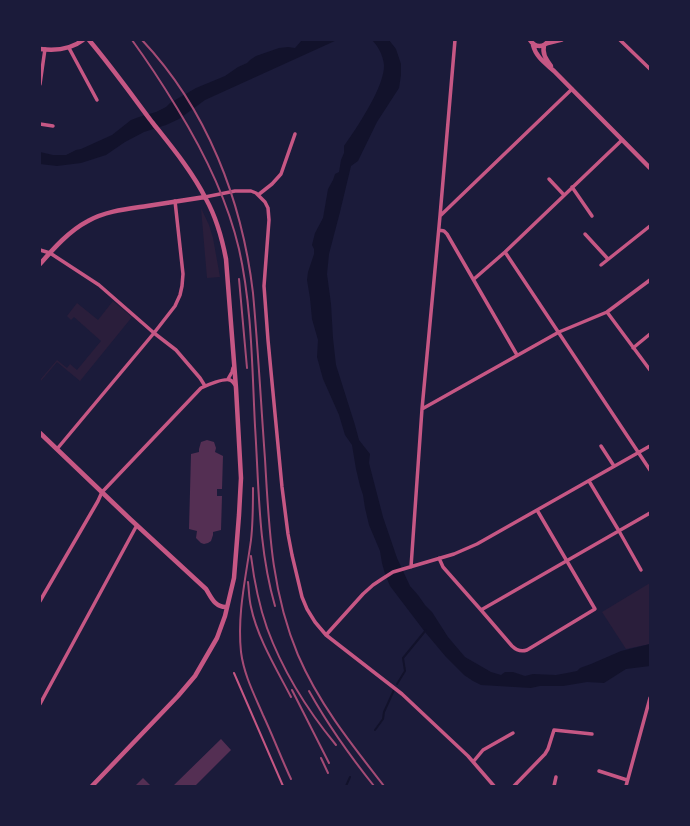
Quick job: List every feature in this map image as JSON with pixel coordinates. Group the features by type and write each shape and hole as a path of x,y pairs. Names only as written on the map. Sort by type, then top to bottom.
{"street":[{"path":"40,84 42,49 57,50 69,48 83,40"},
{"path":"89,40 112,68 193,177 205,197 219,229 226,259 241,478 234,578 217,638 194,676 178,696 92,786"},
{"path":"411,567 422,409 455,40"},
{"path":"549,40 545,45 543,52 554,71"},
{"path":"530,42 538,46 562,40"},
{"path":"620,40 650,69"},
{"path":"530,42 539,58 554,71 650,168"},
{"path":"69,48 97,100"},
{"path":"440,216 572,89"},
{"path":"40,124 53,126"},
{"path":"258,195 272,184 281,174 295,134"},
{"path":"474,280 622,140"},
{"path":"549,179 564,195"},
{"path":"572,188 592,216"},
{"path":"40,264 76,229 87,221 101,215 120,210 239,191 251,191 263,199 269,215 264,286 282,487 288,534 299,587 304,603 310,615 326,635 402,694 473,762 494,786"},
{"path":"57,449 175,306 180,295 183,274 175,202"},
{"path":"601,265 650,226"},
{"path":"439,230 444,231 447,234 517,355"},
{"path":"585,234 608,259"},
{"path":"40,250 50,253 99,285 154,333 176,350 205,386"},
{"path":"505,252 650,470"},
{"path":"422,409 559,332 607,312 650,280"},
{"path":"607,312 650,370"},
{"path":"633,348 650,334"},
{"path":"228,380 234,366"},
{"path":"40,601 102,492 201,388 231,380 234,382 236,388"},
{"path":"40,433 206,589 214,603 221,607 227,607"},
{"path":"601,446 614,466"},
{"path":"326,635 363,594 382,578 393,572 462,551 477,544 650,446"},
{"path":"588,481 641,570"},
{"path":"439,558 443,567 514,649 520,651 527,650 595,609 537,510"},
{"path":"481,610 650,513"},
{"path":"40,704 137,525"},
{"path":"626,786 650,698"},
{"path":"514,786 545,754 554,730 592,734"},
{"path":"473,762 483,750 513,733"},
{"path":"599,771 627,780"},
{"path":"554,786 556,777"}],"lane":[{"path":"234,673 283,786"}],"shaded area":[{"path":"302,40 337,40 205,100 179,119 144,132 125,142 106,155 81,163 57,166 40,164 40,152 53,155 66,155 81,149 112,135 131,120 156,112 196,88 225,76 256,56 279,48 295,48"},
{"path":"372,40 389,40 396,49 401,64 399,88 377,122 358,161 351,166 329,254 327,274 336,365 359,440 370,454 369,463 383,517 397,558 410,586 432,612 448,637 465,657 491,672 501,675 505,672 513,672 525,676 533,674 556,675 577,671 580,668 621,651 650,644 650,666 626,669 604,683 587,682 563,686 540,686 531,688 481,685 464,675 446,657 390,586 385,574 380,551 369,525 352,445 345,435 339,415 323,379 317,357 318,340 312,319 307,280 314,254 312,245 315,233 323,218 328,189 335,174 339,172 344,153 344,146 369,107 383,74 383,58"},
{"path":"201,208 213,238 220,277 207,278"},
{"path":"113,301 132,317 80,381 57,362 40,382 40,380 57,360 67,368 70,364 77,370 101,341 74,317 71,320 67,316 77,303 98,320"},
{"path":"650,583 650,644 626,649 602,612"}],"building":[{"path":"207,440 214,442 216,448 215,452 223,456 222,489 217,489 217,496 222,496 221,530 213,532 211,541 204,544 196,538 197,531 189,529 191,454 199,452 201,442"},
{"path":"221,739 231,750 195,786 173,786"},
{"path":"143,778 151,786 135,786"}],"waterway":[{"path":"397,684 405,671 403,658 426,630"},
{"path":"375,730 383,719 384,712 394,690"},
{"path":"346,786 350,777"}],"railway":[{"path":"132,40 172,99 214,176 228,212 239,249 247,293 249,315 262,539 269,584 275,606"},
{"path":"142,40 165,67 203,126 218,158 230,190 240,224 248,258 253,293 270,534 277,583 289,631 306,673 326,707 348,739 384,786"},
{"path":"239,279 247,368"},
{"path":"253,488 252,534 240,624 242,660 250,684 291,779"},
{"path":"251,556 259,601 267,628 280,659 306,704 336,745"},
{"path":"248,582 250,604 258,630 291,697"},
{"path":"292,690 329,763"},
{"path":"309,691 340,740 374,786"},
{"path":"321,758 328,773"}]}
